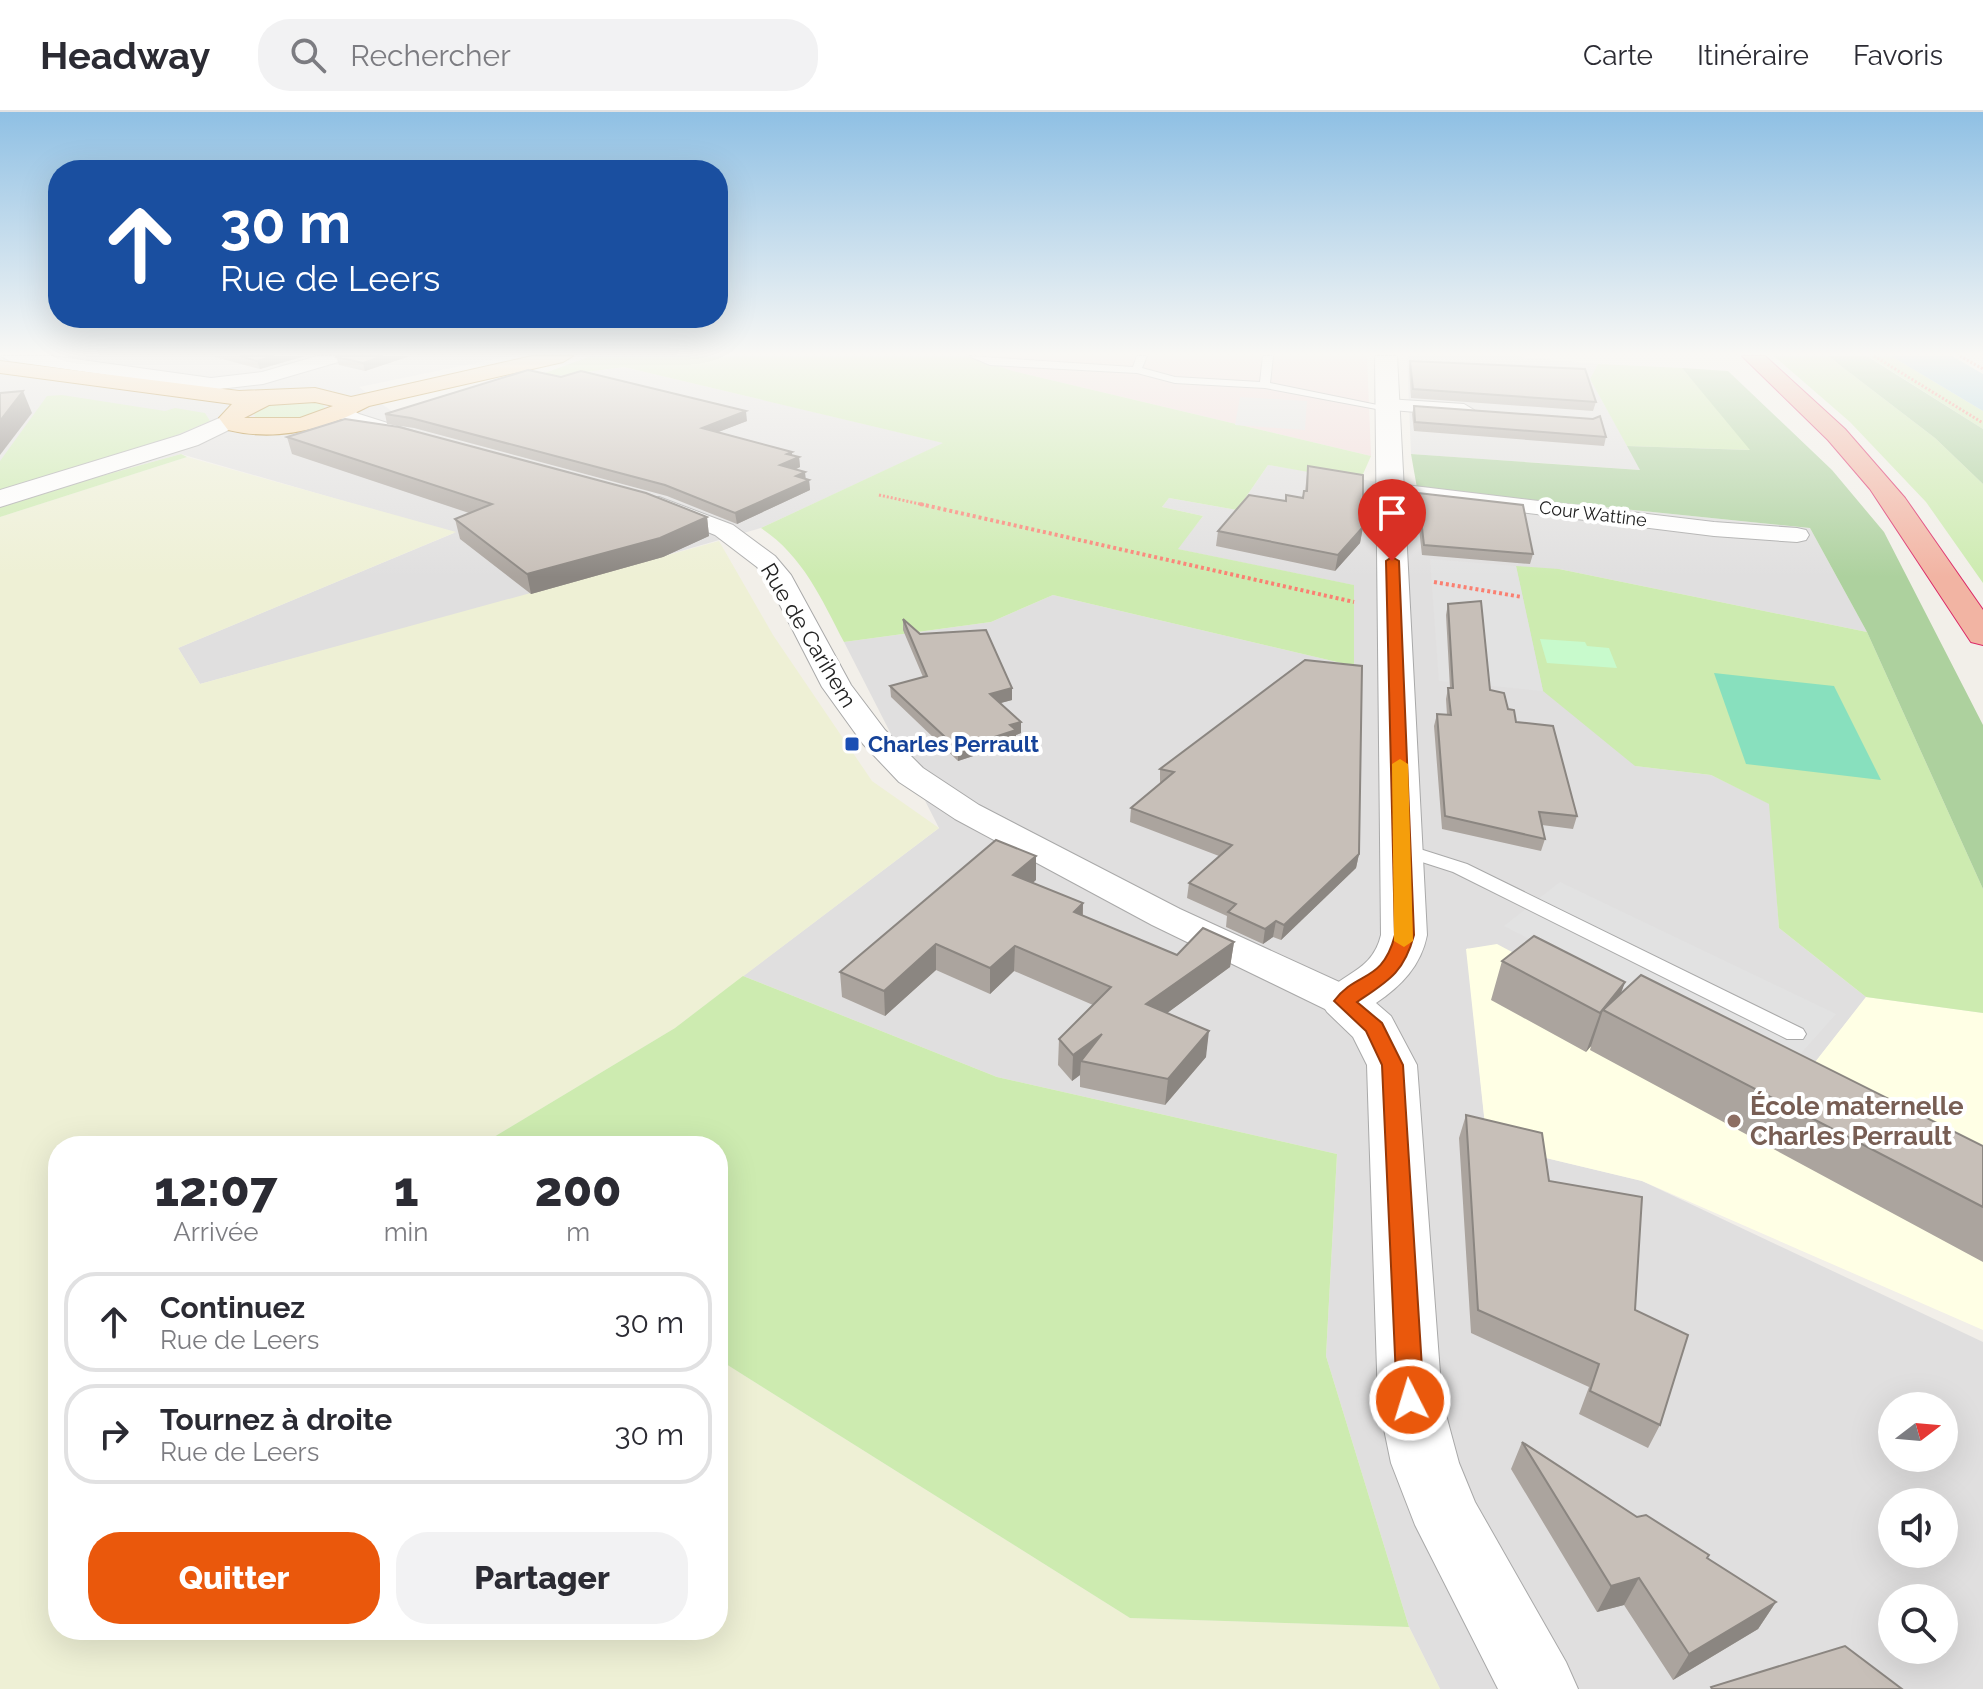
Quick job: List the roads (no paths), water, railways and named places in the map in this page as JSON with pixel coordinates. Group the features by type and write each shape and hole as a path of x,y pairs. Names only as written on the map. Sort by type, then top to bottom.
{"highway":[{"path":"1830,430 1876,479 1921,538 1983,635"}],"street":[{"path":"0,499 189,440 209,430"},
{"path":"119,463 266,430"},
{"path":"369,430 406,435"},
{"path":"389,430 436,443"},
{"path":"1388,430 1403,947 1387,973 1344,1001 1366,1017 1388,1051 1394,1078 1410,1400 1425,1463 1450,1525 1539,1689"},
{"name":"Cour Wattine","path":"1389,490 1714,529 1797,535"},
{"name":"Rue de Carihem","path":"630,495 719,526 767,561 778,575 820,657 847,701 897,763 937,794 1204,936 1344,1001"}],"lane":[{"path":"1401,849 1460,868 1795,1034"}],"place":[{"name":"Charles Perrault","path":"852,744"},
{"name":"École maternelle Charles Perrault","path":"1734,1121"}]}
